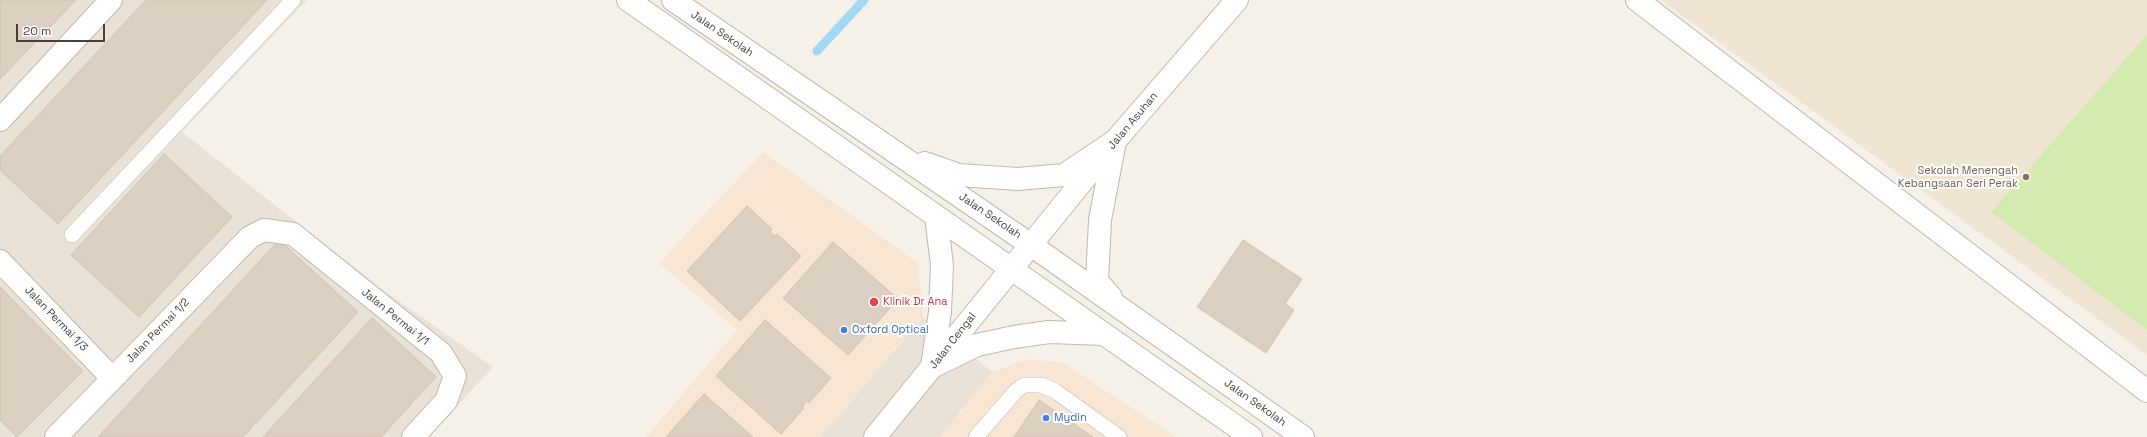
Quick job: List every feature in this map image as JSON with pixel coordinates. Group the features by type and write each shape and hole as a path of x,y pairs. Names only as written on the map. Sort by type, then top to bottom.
{"street":[{"path":"0,120 111,0"},
{"path":"628,0 1251,437"},
{"name":"Jalan Sekolah","path":"673,0 1031,245 1304,437"},
{"name":"Jalan Asuhan","path":"1031,245 1115,141 1237,0"},
{"path":"1637,0 2147,391"},
{"path":"896,153 959,175 1018,179 1064,175 1115,141"},
{"path":"1115,141 1100,220 1098,281 1118,306"},
{"path":"932,367 940,312 942,265 936,216"},
{"name":"Jalan Permai 1/2","path":"56,437 250,237 264,230"},
{"name":"Jalan Permai 1/1","path":"264,230 293,234 440,353 455,376 446,401 412,437"},
{"name":"Jalan Cengal","path":"875,437 1031,245"},
{"name":"Jalan Permai 1/3","path":"0,261 112,378"},
{"path":"932,367 977,345 1014,337 1049,332 1104,334"}],"lane":[{"path":"72,235 293,0"},
{"path":"976,437 1016,391 1024,385 1041,385 1055,391 1119,437"}],"shaded area":[{"path":"0,0 307,0 182,132 383,290 493,367 429,437 0,437"},
{"name":"Sekolah Menengah Kebangsaan Seri Perak","path":"1661,0 2147,0 2147,355"},
{"path":"763,152 918,263 923,317 821,437 646,437 737,330 659,263"},
{"path":"923,317 992,372 940,437 821,437"},
{"path":"1029,359 1064,363 1176,437 940,437 992,372"}],"green space":[{"path":"2147,35 2147,330 1991,212"}],"building":[{"path":"0,0 76,0 0,79"},
{"path":"146,0 267,0 58,224 0,170 0,156"},
{"path":"164,154 232,217 139,317 71,255"},
{"path":"747,206 772,229 770,232 775,236 777,234 801,256 740,321 687,271"},
{"path":"279,240 358,312 243,437 98,437"},
{"path":"1243,240 1302,279 1285,304 1294,310 1266,353 1197,307"},
{"path":"833,242 898,299 848,355 783,298"},
{"path":"0,287 83,371 17,437 0,420"},
{"path":"372,318 436,377 381,437 263,437"},
{"path":"765,320 831,378 809,403 807,401 802,407 804,408 781,434 716,376"},
{"path":"704,394 753,437 666,437"},
{"name":"Mydin","path":"1039,400 1093,437 1014,437"}],"waterway":[{"path":"817,51 864,0"}],"place":[{"name":"Sekolah Menengah Kebangsaan Seri Perak","path":"2026,177"},
{"name":"Klinik Dr Ana","path":"874,302"},
{"name":"Oxford Optical","path":"844,330"},
{"name":"Mydin","path":"1046,418"}]}
